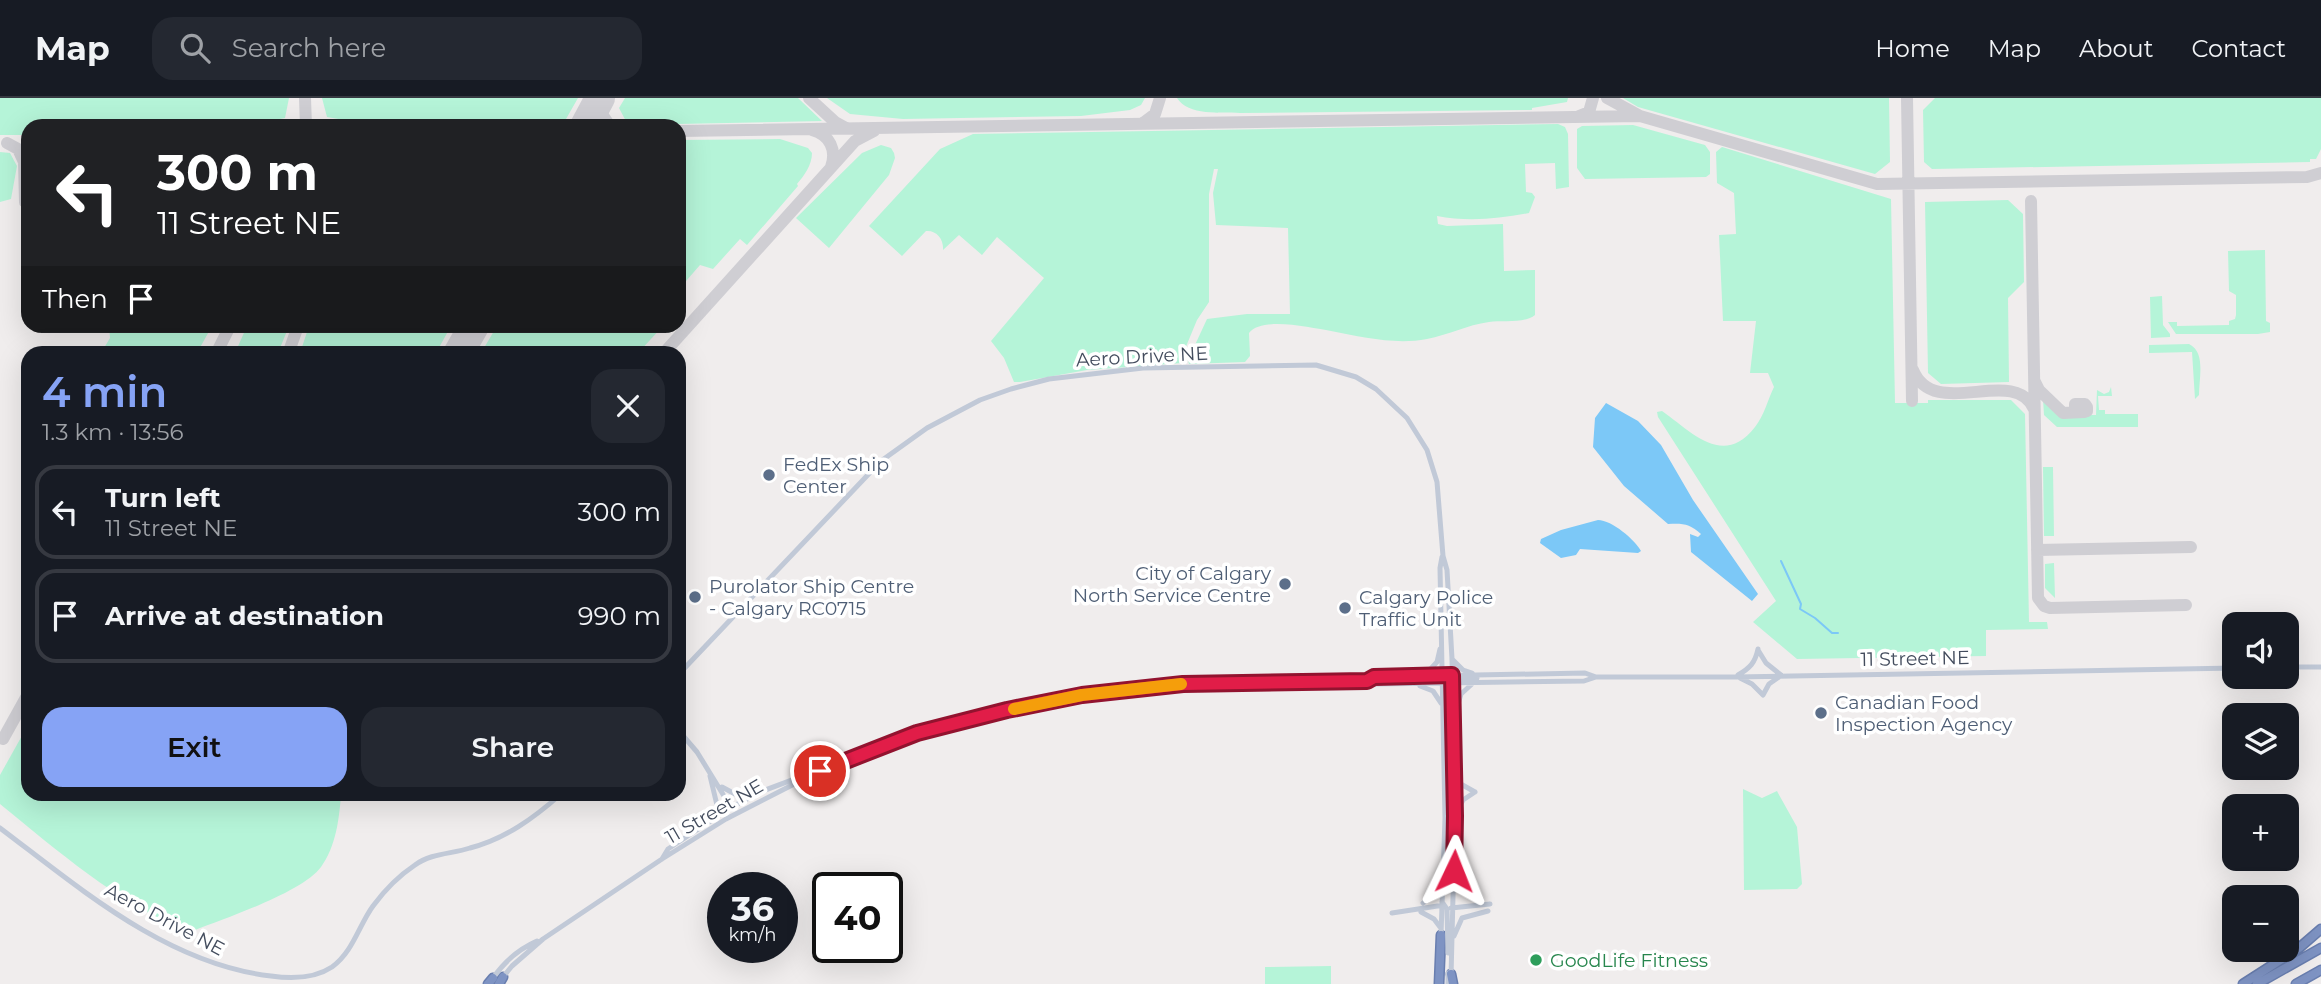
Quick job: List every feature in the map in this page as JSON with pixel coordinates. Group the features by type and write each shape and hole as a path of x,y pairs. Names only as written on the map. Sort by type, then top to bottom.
{"highway":[{"path":"2243,984 2299,948 2321,929"},
{"path":"1441,931 1441,984"},
{"path":"2257,984 2321,948"},
{"path":"2296,984 2321,970"},
{"path":"1451,974 1451,984"}],"street":[{"name":"Aero Drive NE","path":"686,667 881,461 951,414 1011,389 1068,376 1143,368 1316,365 1356,377 1391,401 1407,418 1427,450 1437,482 1443,556"},
{"path":"1443,556 1440,568 1444,834 1451,984"},
{"path":"1441,931 1455,816 1452,659 1447,570 1443,556"},
{"path":"1425,675 1437,662 1442,638"},
{"path":"1758,649 1766,663 1781,675 1769,684 1763,695 1752,684 1736,677 1756,660 1758,649"},
{"path":"1452,659 1463,670 1482,675"},
{"name":"11 Street NE","path":"1367,681 1374,677 1425,675 1443,675 1475,683 1584,681 1596,677 1736,677 2222,667"},
{"path":"2299,667 2321,667"},
{"name":"11 Street NE","path":"1452,679 1482,675 1585,673 1596,677"},
{"path":"1443,684 1452,679 1527,674"},
{"name":"11 Street NE","path":"662,859 668,849 760,792 917,733 1007,710 1082,695 1183,684 1367,681 1376,684 1443,684"},
{"path":"1410,683 1433,691 1443,707"},
{"path":"1453,727 1459,697 1466,687 1475,683"},
{"path":"686,740 704,763 735,814"},
{"path":"704,763 716,793 717,805 715,813 706,824"},
{"name":"11 Street NE","path":"495,981 543,939 662,859 735,814 820,771"},
{"path":"1454,774 1459,783 1475,792 1463,800 1455,816"},
{"path":"717,783 726,791 735,794 760,792"},
{"name":"Aero Drive NE","path":"0,828 100,904 182,950 233,970 296,978 312,976 336,964 353,943 373,906 416,864 433,856 472,848 502,836 552,801"},
{"path":"1423,902 1434,896 1438,888 1444,834"},
{"path":"1446,906 1451,974"},
{"path":"1392,912 1446,906 1489,908 1462,918 1456,928 1451,949"},
{"path":"1421,912 1434,919 1441,931"},
{"name":"11 Street NE","path":"495,981 502,965 526,946 543,939"}],"green space":[{"path":"0,98 289,98 285,118 280,119 21,119 21,135 0,135"},
{"path":"322,98 578,98 566,119 327,117"},
{"path":"625,98 798,98 822,121 686,124 686,119 625,119 619,108"},
{"path":"827,98 1145,98 1141,105 1130,110 1081,116 903,119 850,114"},
{"path":"1177,98 1568,98 1567,102 1532,110 1215,113 1189,108"},
{"path":"1623,98 1889,98 1890,162 1875,174 1638,107"},
{"path":"1935,98 2321,98 2321,149 2316,159 2310,159 2310,162 1932,169 1924,162 1923,110"},
{"path":"1558,124 1565,127 1568,134 1569,187 1556,189 1555,163 1525,164 1526,192 1535,197 1529,213 1483,219 1437,216 1438,224 1447,226 1503,224 1504,271 1535,270 1535,315 1519,321 1481,323 1415,341 1367,338 1300,326 1264,325 1249,333 1250,356 1245,362 1189,364 1188,360 1207,319 1247,314 1290,314 1288,228 1216,225 1213,193 1218,169 1214,169 1209,194 1209,302 1197,320 1182,363 1087,370 1014,382 1004,358 991,341 1044,278 997,237 982,255 959,235 943,250 939,236 926,231 902,256 869,226 940,149 973,134"},
{"path":"1633,125 1705,145 1710,152 1710,174 1706,177 1585,179 1577,168 1577,129 1582,126"},
{"path":"780,139 808,148 812,157 798,186 747,245 740,239 713,269 700,265 686,281 686,140"},
{"path":"881,145 891,148 894,153 889,175 829,248 796,218 862,153"},
{"path":"1722,147 1891,199 1895,403 1928,403 1928,400 2011,400 2025,414 2029,622 2047,622 2048,629 1986,630 1986,656 1797,659 1753,622 1776,601 1657,412 1662,411 1708,442 1731,445 1743,439 1755,427 1774,387 1768,373 1750,373 1756,321 1723,321 1719,235 1736,234 1734,193 1717,183 1716,152"},
{"path":"0,152 10,153 17,166 11,199 0,202"},
{"path":"2008,200 2023,214 2024,282 2008,298 2009,382 1941,384 1928,373 1925,202"},
{"path":"2265,250 2266,321 2270,323 2270,332 2176,334 2168,322 2177,322 2177,326 2229,325 2229,321 2235,319 2236,315 2236,295 2229,291 2228,251"},
{"path":"2162,296 2163,325 2170,337 2151,338 2150,297"},
{"path":"110,333 208,333 201,346 105,346"},
{"path":"244,333 286,333 281,346 238,346"},
{"path":"307,333 447,333 440,346 302,346"},
{"path":"493,333 657,333 644,346 485,346"},
{"path":"2189,344 2200,359 2199,395 2195,399 2192,352 2149,353 2149,345"},
{"path":"2111,387 2112,396 2098,396 2099,410 2105,410 2105,414 2138,414 2138,427 2057,427 2044,415 2043,399 2061,415 2096,415 2097,390 2104,394 2109,392"},
{"path":"2043,467 2053,467 2054,536 2044,536"},
{"path":"2054,563 2055,598 2045,588 2045,564"},
{"path":"21,738 21,801 340,801 338,823 330,850 321,867 298,886 244,911 186,931 160,919 112,890 0,804 0,775"},
{"path":"1743,789 1762,798 1777,791 1797,827 1802,884 1797,889 1744,890"},
{"path":"1331,966 1331,984 1265,984 1265,967"}],"water":[{"path":"1606,403 1638,421 1661,445 1693,500 1758,594 1752,601 1691,552 1690,534 1698,537 1701,534 1686,525 1668,524 1624,486 1593,447 1595,418"},
{"path":"1598,520 1610,523 1622,531 1641,551 1580,549 1576,555 1561,558 1540,543 1541,539 1561,530"}],"waterway":[{"path":"1781,561 1801,604 1800,609 1832,633 1838,633"}],"taxiway":[{"path":"305,98 306,119"},
{"path":"602,98 602,114 605,119"},
{"path":"809,98 835,122 846,128"},
{"path":"1143,123 1155,114 1160,98"},
{"path":"1579,116 1589,112 1593,98"},
{"path":"1607,98 1640,116 1877,184 2307,177 2321,173"},
{"path":"1907,98 1912,401"},
{"path":"586,119 598,101"},
{"path":"686,131 1640,116"},
{"path":"812,130 828,139 833,155 831,167"},
{"path":"686,328 855,141 874,131"},
{"path":"7,143 18,149 21,156"},
{"path":"2031,201 2038,598 2044,606 2050,608 2186,605"},
{"path":"220,346 226,333"},
{"path":"291,346 296,333"},
{"path":"670,346 682,333"},
{"path":"1913,370 1923,385 1938,392 2010,391 2024,397 2034,409"},
{"path":"2035,382 2039,390 2063,413 2084,412 2087,407 2085,404 2075,404 2073,412"},
{"path":"2037,550 2191,547"},
{"path":"3,739 21,707"}],"runway":[{"path":"589,119 600,98"},
{"path":"463,346 470,333"}],"slow traffic":[{"path":"1014,709 1082,695 1181,684"}],"place":[{"name":"FedEx Ship Center","path":"769,475"},
{"name":"City of Calgary North Service Centre","path":"1285,584"},
{"name":"Purolator Ship Centre - Calgary RC0715","path":"695,597"},
{"name":"Calgary Police Traffic Unit","path":"1345,608"},
{"name":"Canadian Food Inspection Agency","path":"1821,713"},
{"name":"GoodLife Fitness","path":"1536,960"}],"route":[{"path":"820,771 917,733 1007,710 1082,695 1183,684 1367,681 1374,677 1452,675 1454,871"}]}
